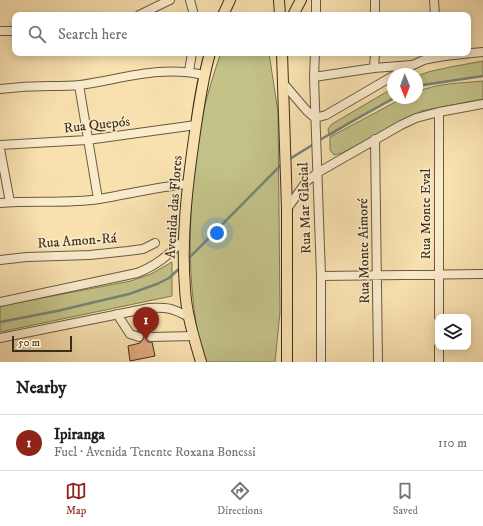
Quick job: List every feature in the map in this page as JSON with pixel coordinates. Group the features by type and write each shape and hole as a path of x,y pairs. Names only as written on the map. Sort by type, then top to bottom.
{"main road":[{"path":"224,12 230,0"},
{"path":"279,0 280,12"},
{"path":"295,12 301,0"},
{"name":"Avenida das Flores","path":"201,362 189,317 185,289 184,259 187,184 204,74 209,56"},
{"path":"282,56 288,209 287,362"}],"street":[{"path":"145,12 170,0"},
{"path":"190,0 193,12"},
{"path":"316,0 316,12"},
{"path":"375,0 376,12"},
{"path":"434,0 435,12"},
{"path":"0,31 12,31"},
{"path":"471,53 483,52"},
{"path":"189,71 192,56"},
{"name":"Rua Mar Glacial","path":"315,56 315,118 321,276 321,362"},
{"path":"374,68 375,56"},
{"path":"407,68 433,56"},
{"path":"314,77 374,68 412,65"},
{"path":"0,89 25,86 79,85 155,71 189,71 204,74"},
{"path":"284,84 315,118 326,115 387,79"},
{"path":"79,85 98,199"},
{"path":"288,209 306,182 317,173 375,139 416,118 483,104"},
{"name":"Rua Monte Eval","path":"438,314 439,112"},
{"name":"Rua Quepós","path":"0,145 87,140 196,125"},
{"name":"Rua Monte Aimoré","path":"375,139 378,362"},
{"path":"0,149 10,202"},
{"path":"0,203 98,199 162,186 187,184"},
{"path":"0,302 137,273 151,268 161,261 185,239"},
{"name":"Rua Amon-Rá","path":"0,260 27,257 90,255 128,251 144,249 154,243"},
{"path":"321,276 483,274"},
{"path":"0,338 149,308 174,308 189,317"},
{"path":"117,314 130,334 139,337"},
{"path":"151,337 194,336"},
{"path":"439,350 439,362"}],"shaded area":[{"path":"220,56 269,56 278,112 280,312 275,362 204,362 198,336 194,310 190,258 191,206 203,116"},
{"path":"483,61 483,76 423,84 423,74"},
{"path":"483,81 483,99 421,111 342,153 334,155 330,150 330,137 392,104 423,104 423,90 450,84"},
{"path":"387,92 387,102 329,136 328,129 332,124"},
{"path":"172,262 172,296 0,332 0,306 131,281 151,274"}],"building":[{"path":"148,322 150,332 146,334 146,338 148,342 152,342 155,356 130,361 128,346 140,343 144,338 143,334 138,331 137,324"}],"waterway":[{"path":"423,85 483,76"},
{"path":"318,141 387,102"},
{"path":"288,160 314,144"},
{"path":"187,260 282,164"},
{"path":"0,322 57,311 129,294 169,278 181,267"}],"place":[{"name":"Ipiranga","path":"146,340"}]}
